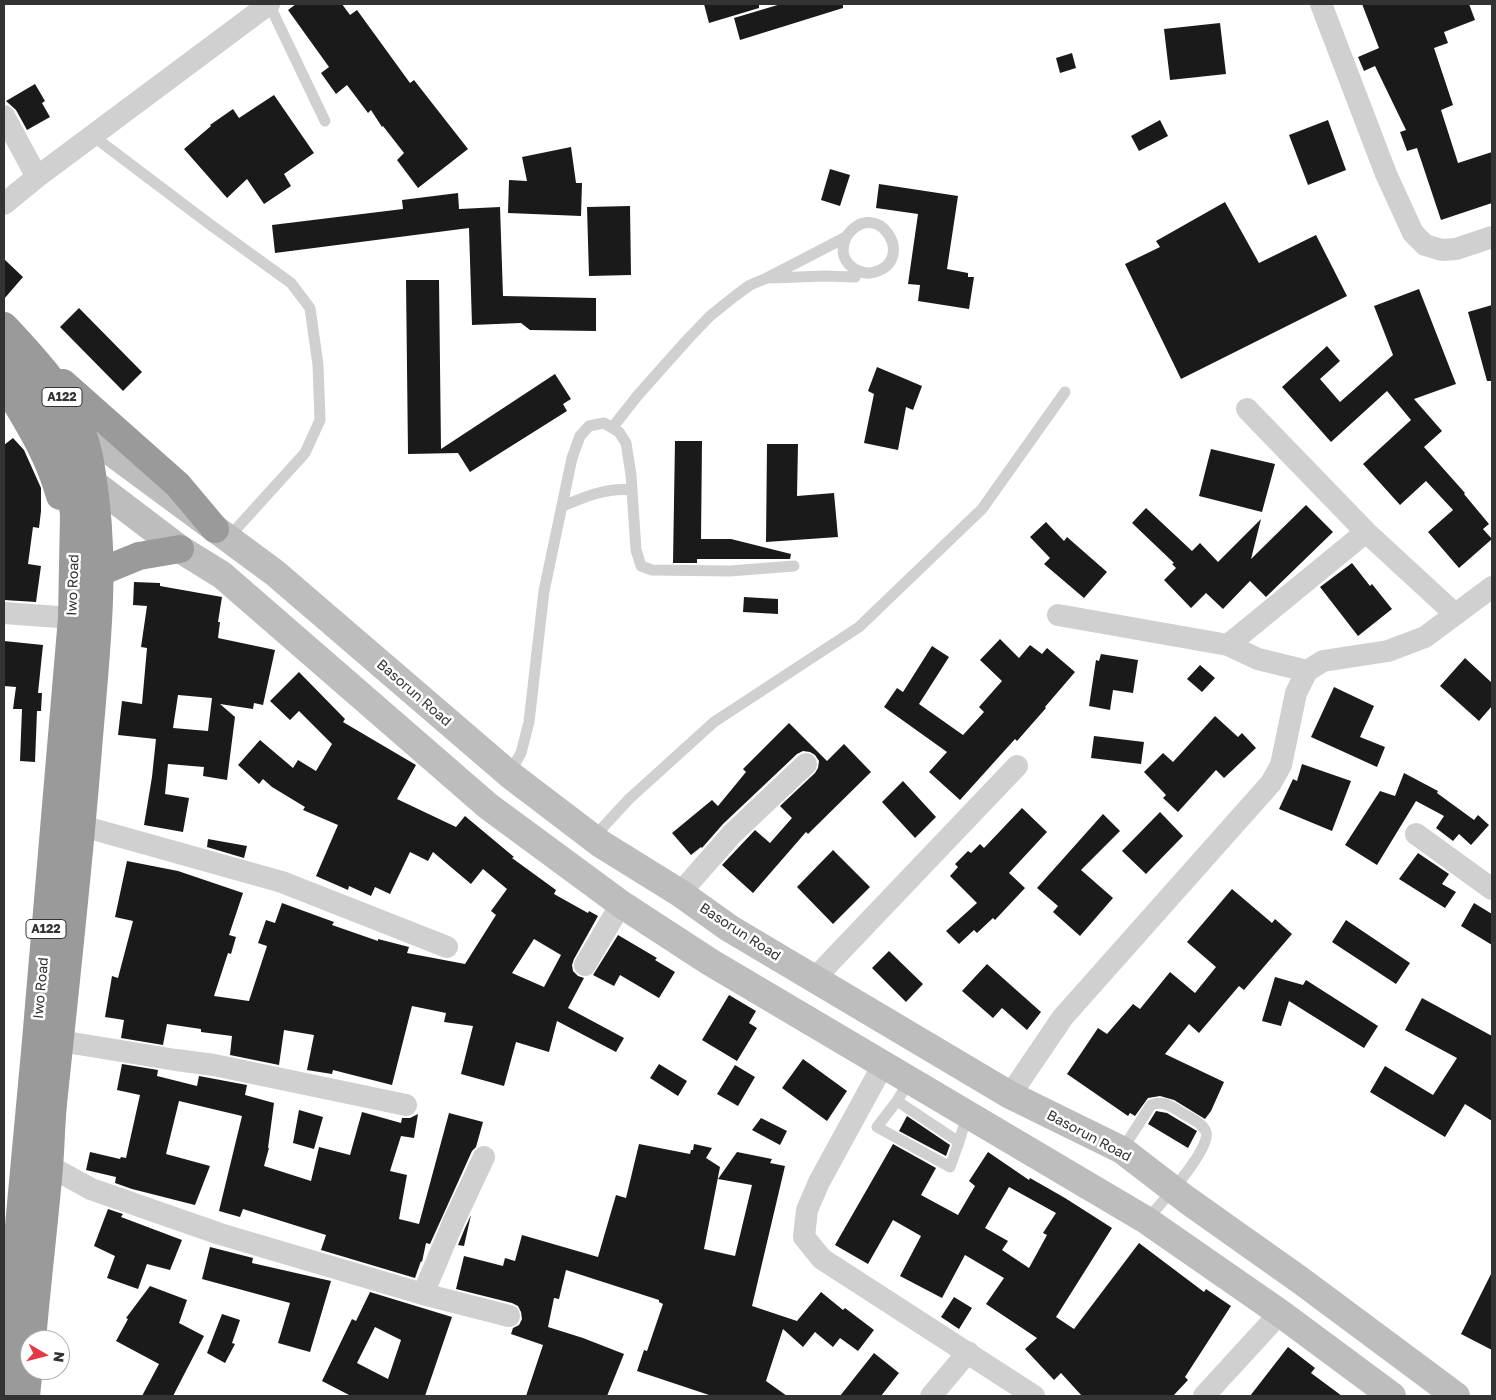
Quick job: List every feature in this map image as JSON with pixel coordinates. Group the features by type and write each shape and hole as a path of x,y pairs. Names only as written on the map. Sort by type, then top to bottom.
{"highway":[{"name":"A122","path":"4,326 31,355 73,413 83,435 90,459 93,483"},
{"path":"31,355 171,479 221,534"},
{"name":"A122","path":"4,361 54,426 64,449 68,469"},
{"path":"4,381 29,426 56,482 62,506 72,585"},
{"name":"Iwo Road","path":"4,1388 72,618 74,514 68,469"},
{"name":"Iwo Road","path":"33,1330 49,1166 53,1097 82,826 97,639 100,572 98,510 93,483"},
{"path":"100,572 139,556 180,548"},
{"path":"26,1396 28,1380"}],"main road":[{"name":"Basorun Road","path":"54,426 83,435 103,446 275,573 509,774 593,838 680,893 729,928 1010,1095 1122,1150 1456,1396"},
{"path":"68,469 93,483 180,548 222,574 488,806 621,904 710,962 883,1065 903,1091 967,1114 1146,1220 1280,1313 1392,1396"},
{"path":"710,962 729,928"}],"street":[{"path":"4,204 37,177 269,4"},
{"path":"1321,4 1386,174 1413,233 1425,245 1442,250 1456,249 1492,238"},
{"path":"4,116 37,177"},
{"path":"1247,409 1366,532 1455,614"},
{"path":"1228,645 1366,532"},
{"path":"1010,1095 1063,1017 1271,783 1281,765 1296,693 1307,671 1322,661 1388,651 1425,637 1492,587"},
{"path":"4,613 72,618"},
{"path":"1058,616 1228,645 1258,659 1307,671"},
{"path":"680,893 732,834 806,764"},
{"path":"814,979 1017,766"},
{"path":"82,826 282,882 447,947"},
{"path":"1416,834 1492,889"},
{"path":"585,965 621,904"},
{"path":"60,1041 214,1065 406,1104"},
{"path":"883,1065 819,1182 807,1210 804,1237 822,1259 1034,1396"},
{"path":"423,1294 484,1157"},
{"path":"49,1166 91,1189 220,1234 423,1294 510,1316"},
{"path":"1204,1396 1280,1313"},
{"path":"930,1396 968,1352"}],"lane":[{"path":"269,4 325,121"},
{"path":"93,136 208,224 292,283 310,308 318,365 320,420 305,453 221,534"},
{"path":"866,223 882,227 892,240 894,249 892,258 887,265 872,273 856,270 844,256 843,246 846,237 858,225 866,223"},
{"path":"612,428 638,395 710,316 750,285 846,237"},
{"path":"767,278 825,276 855,278 856,270"},
{"path":"593,838 629,799 714,722 859,626 982,509 1065,392"},
{"path":"509,774 521,753 529,722 544,591 572,458 580,436 589,426 604,423 619,432 626,443 636,550 641,566 652,570 730,571 794,566"},
{"path":"563,506 586,497 620,489 631,490"},
{"path":"959,1142 903,1091 878,1127 950,1167 959,1142 967,1114"},
{"path":"1122,1150 1151,1105 1158,1102 1166,1103 1202,1126 1207,1132 1206,1142 1174,1190 1146,1220"}],"building":[{"path":"296,4 342,4 350,15 357,10 410,83 414,80 468,149 418,188 397,160 404,153 382,127 371,110 368,113 347,85 336,94 321,73 329,67 288,10"},
{"path":"704,4 759,4 759,8 709,23"},
{"path":"781,4 843,4 843,8 740,40 734,18"},
{"path":"1362,4 1469,4 1475,20 1444,32 1448,43 1434,48 1453,105 1441,110 1458,163 1492,152 1492,203 1441,220 1417,148 1407,151 1400,132 1406,130 1375,66 1364,71 1358,57 1379,48"},
{"path":"1220,23 1226,74 1170,80 1164,29"},
{"path":"1072,53 1076,68 1060,73 1056,58"},
{"path":"35,84 45,101 42,103 50,117 27,130 16,110 6,101"},
{"path":"274,95 314,153 284,174 291,186 264,204 247,179 227,198 184,149 210,125 233,109 239,118"},
{"path":"1160,120 1168,136 1139,151 1131,136"},
{"path":"1328,120 1346,170 1308,185 1289,135"},
{"path":"571,147 576,183 582,183 581,216 508,213 509,180 527,181 522,157"},
{"path":"830,169 850,175 840,206 821,200"},
{"path":"879,184 958,196 947,269 968,273 968,277 974,277 969,309 918,301 920,285 908,284 918,214 876,208"},
{"path":"458,193 459,209 500,207 503,296 596,298 596,331 530,330 521,323 472,325 469,228 275,253 272,225 403,209 402,200"},
{"path":"1225,202 1259,263 1316,235 1347,296 1181,379 1125,264 1160,247 1156,241"},
{"path":"630,206 631,275 589,276 587,207"},
{"path":"4,259 23,277 4,299"},
{"path":"406,280 439,280 441,449 555,374 571,399 563,404 567,411 470,472 458,453 408,454"},
{"path":"1419,289 1456,384 1414,399 1442,431 1424,447 1465,493 1489,524 1483,529 1492,539 1459,568 1428,532 1453,510 1426,481 1400,505 1363,464 1411,420 1387,391 1331,442 1282,387 1327,346 1340,361 1320,379 1340,402 1393,355 1374,306"},
{"path":"1492,305 1492,381 1487,381 1468,312"},
{"path":"79,308 142,372 123,391 60,327"},
{"path":"877,367 922,386 913,410 906,407 898,450 864,443 874,394 868,391"},
{"path":"13,438 24,450 41,488 39,528 33,527 28,564 41,566 36,602 4,600 4,445"},
{"path":"675,441 702,441 701,539 731,539 791,554 790,559 697,559 697,563 673,563"},
{"path":"767,444 798,444 797,496 834,493 838,537 766,542"},
{"path":"1211,449 1275,464 1262,512 1199,496"},
{"path":"1306,505 1333,532 1266,597 1250,581 1223,609 1206,593 1191,608 1164,580 1176,568 1172,564 1174,563 1132,523 1146,508 1192,551 1200,543 1218,562 1261,519 1251,559"},
{"path":"1046,522 1064,541 1067,537 1107,572 1084,598 1044,564 1050,558 1030,537"},
{"path":"1352,563 1370,586 1372,584 1392,609 1358,636 1320,587"},
{"path":"134,582 160,583 160,586 222,597 218,622 220,622 218,638 275,650 263,705 254,703 253,709 220,704 235,717 227,780 203,776 204,767 168,764 165,794 189,798 183,832 144,825 156,739 118,735 122,701 142,704 147,648 141,647 147,606 133,605","holes":["178,695 212,698 208,731 173,728"]},
{"path":"744,597 778,599 778,614 743,612"},
{"path":"1000,639 1019,658 1030,645 1042,654 1047,648 1075,672 1017,741 1015,739 960,800 929,772 947,752 884,707 897,688 903,692 932,646 949,657 919,704 963,735 984,712 979,707 1002,681 980,660"},
{"path":"4,641 43,645 38,693 42,693 41,711 37,711 35,762 20,761 22,709 13,709 16,687 4,686"},
{"path":"1101,654 1138,660 1133,693 1113,690 1110,710 1089,706 1096,660 1099,661"},
{"path":"1465,658 1492,683 1492,706 1479,721 1440,686"},
{"path":"1200,665 1215,678 1202,692 1187,679"},
{"path":"299,672 345,719 343,722 416,765 397,799 456,827 465,816 514,857 512,858 556,890 554,894 588,913 589,911 598,916 572,965 573,971 578,976 584,978 568,1008 624,1038 616,1052 557,1021 549,1052 516,1042 504,1086 461,1074 473,1026 444,1022 446,1013 412,1006 392,1085 333,1070 332,1074 307,1070 314,1035 284,1030 279,1065 230,1055 232,1036 201,1032 201,1029 167,1024 163,1045 121,1038 124,1020 105,1017 112,976 118,978 133,921 115,917 127,861 178,871 243,893 229,935 236,937 231,954 228,953 214,996 249,1001 267,946 258,943 266,920 275,923 282,903 334,922 332,925 378,941 378,939 409,947 407,953 465,964 496,915 491,911 507,889 483,869 471,884 433,852 428,861 410,852 390,894 375,887 371,896 349,886 348,890 316,876 338,825 303,810 305,807 272,787 263,779 259,784 238,765 260,740 293,768 298,760 316,771 332,744 299,711 290,720 270,701","holes":["534,939 561,955 544,987 512,973"]},
{"path":"1334,687 1374,706 1360,737 1385,747 1377,767 1311,737"},
{"path":"1215,716 1238,737 1242,733 1256,748 1224,778 1216,770 1178,812 1163,798 1166,795 1144,772 1163,753 1173,762"},
{"path":"789,723 827,761 844,744 871,772 808,834 806,832 753,893 722,865 755,830 770,843 792,818 780,806 815,773 819,761 815,755 803,751 797,754 723,824 702,848 691,855 672,833 712,800 718,806 746,772 743,769"},
{"path":"1094,736 1144,742 1141,764 1091,758"},
{"path":"1302,764 1351,781 1332,831 1279,809 1293,779 1297,781"},
{"path":"1404,773 1438,791 1437,793 1474,820 1478,815 1489,825 1471,845 1459,834 1453,841 1436,828 1444,816 1416,801 1377,865 1345,845 1380,791 1395,796"},
{"path":"903,781 936,817 915,838 882,802"},
{"path":"1022,808 1047,832 1009,873 1025,888 995,920 993,918 977,933 974,930 959,944 946,931 977,903 950,876 958,867 955,864 968,851 971,853 980,844 984,848"},
{"path":"1160,812 1183,836 1146,874 1122,851"},
{"path":"1103,814 1120,831 1081,870 1113,898 1080,936 1053,912 1058,906 1037,888"},
{"path":"208,839 247,846 244,858 207,847"},
{"path":"833,850 870,887 833,924 797,887"},
{"path":"1418,853 1449,874 1442,884 1456,892 1445,908 1399,879"},
{"path":"1232,889 1272,923 1275,919 1292,934 1244,990 1239,986 1199,1033 1189,1024 1165,1054 1224,1082 1211,1111 1205,1119 1174,1100 1160,1096 1148,1098 1135,1116 1130,1113 1128,1116 1067,1074 1098,1028 1107,1034 1133,1004 1140,1009 1170,972 1195,993 1216,967 1187,942"},
{"path":"1474,903 1492,914 1492,945 1461,926"},
{"path":"1346,920 1410,963 1396,984 1332,942"},
{"path":"618,935 657,958 655,960 675,972 659,998 620,975 614,986 593,975"},
{"path":"889,951 923,984 906,1002 872,968"},
{"path":"987,964 1041,1012 1027,1030 1002,1008 993,1018 962,991"},
{"path":"1275,977 1303,985 1306,980 1378,1026 1364,1048 1289,1001 1281,1026 1262,1021"},
{"path":"729,995 756,1011 749,1023 757,1028 737,1061 702,1040"},
{"path":"1422,998 1492,1036 1492,1121 1465,1104 1445,1137 1370,1092 1385,1066 1433,1095 1457,1058 1405,1030"},
{"path":"803,1059 847,1091 827,1121 782,1088"},
{"path":"122,1064 158,1070 157,1076 197,1086 199,1076 247,1085 245,1095 274,1103 269,1148 264,1166 311,1181 319,1147 350,1155 362,1112 401,1123 402,1118 410,1118 418,1114 414,1138 401,1136 390,1171 407,1175 399,1219 419,1224 449,1113 483,1122 476,1147 472,1151 430,1244 426,1243 422,1262 415,1278 321,1250 326,1235 243,1209 240,1217 219,1211 242,1116 179,1101 166,1154 210,1166 195,1205 132,1189 115,1183 116,1177 86,1170 90,1152 120,1159 121,1157 126,1158 140,1095 117,1090"},
{"path":"659,1064 687,1081 678,1096 650,1078"},
{"path":"735,1065 755,1077 738,1106 717,1094"},
{"path":"299,1110 323,1117 314,1149 293,1143"},
{"path":"1156,1111 1167,1113 1197,1131 1188,1148 1148,1124"},
{"path":"907,1116 950,1145 946,1156 899,1131"},
{"path":"761,1118 787,1131 780,1145 752,1130"},
{"path":"639,1144 690,1154 694,1144 712,1148 706,1158 720,1167 704,1249 735,1256 752,1185 718,1179 737,1152 772,1159 770,1163 785,1166 752,1306 797,1321 821,1292 843,1310 845,1308 874,1330 858,1351 840,1338 833,1347 815,1332 803,1347 783,1329 766,1381 787,1396 712,1396 637,1371 644,1350 647,1351 663,1304 659,1300 566,1270 559,1299 554,1298 548,1327 624,1354 607,1396 526,1396 543,1345 511,1334 513,1328 519,1325 522,1319 518,1306 456,1289 464,1256 503,1266 505,1258 515,1261 522,1235 598,1257 616,1195 626,1198"},
{"path":"893,1144 936,1168 921,1195 958,1215 975,1186 969,1181 988,1152 1029,1180 1030,1178 1065,1198 1112,1228 1056,1317 1074,1329 1139,1243 1204,1292 1206,1289 1231,1306 1185,1377 1188,1380 1173,1396 1082,1396 1061,1373 1054,1380 1025,1349 1037,1338 986,1304 1004,1278 965,1255 942,1298 900,1276 921,1236 893,1220 868,1264 835,1245","holes":["1009,1187 1056,1213 1043,1233 1047,1235 1029,1268 1002,1250 1008,1241 985,1228"]},
{"path":"108,1209 123,1214 121,1217 182,1240 170,1270 147,1264 138,1289 107,1278 115,1256 94,1246"},
{"path":"471,1215 464,1246 458,1245 465,1228"},
{"path":"210,1247 253,1258 252,1263 331,1281 310,1352 278,1343 290,1303 202,1279"},
{"path":"1492,1272 1492,1350 1461,1334"},
{"path":"150,1286 187,1300 179,1323 204,1336 173,1396 142,1396 159,1364 116,1341 128,1319 126,1318"},
{"path":"370,1292 452,1317 425,1396 351,1396 322,1381 352,1319 356,1321","holes":["375,1327 401,1340 388,1379 357,1363"]},
{"path":"954,1297 972,1308 959,1329 941,1317"},
{"path":"222,1314 240,1320 232,1343 235,1344 225,1363 207,1353"},
{"path":"1288,1347 1315,1368 1311,1373 1342,1396 1250,1396"},
{"path":"874,1353 899,1373 881,1396 840,1396"}]}
